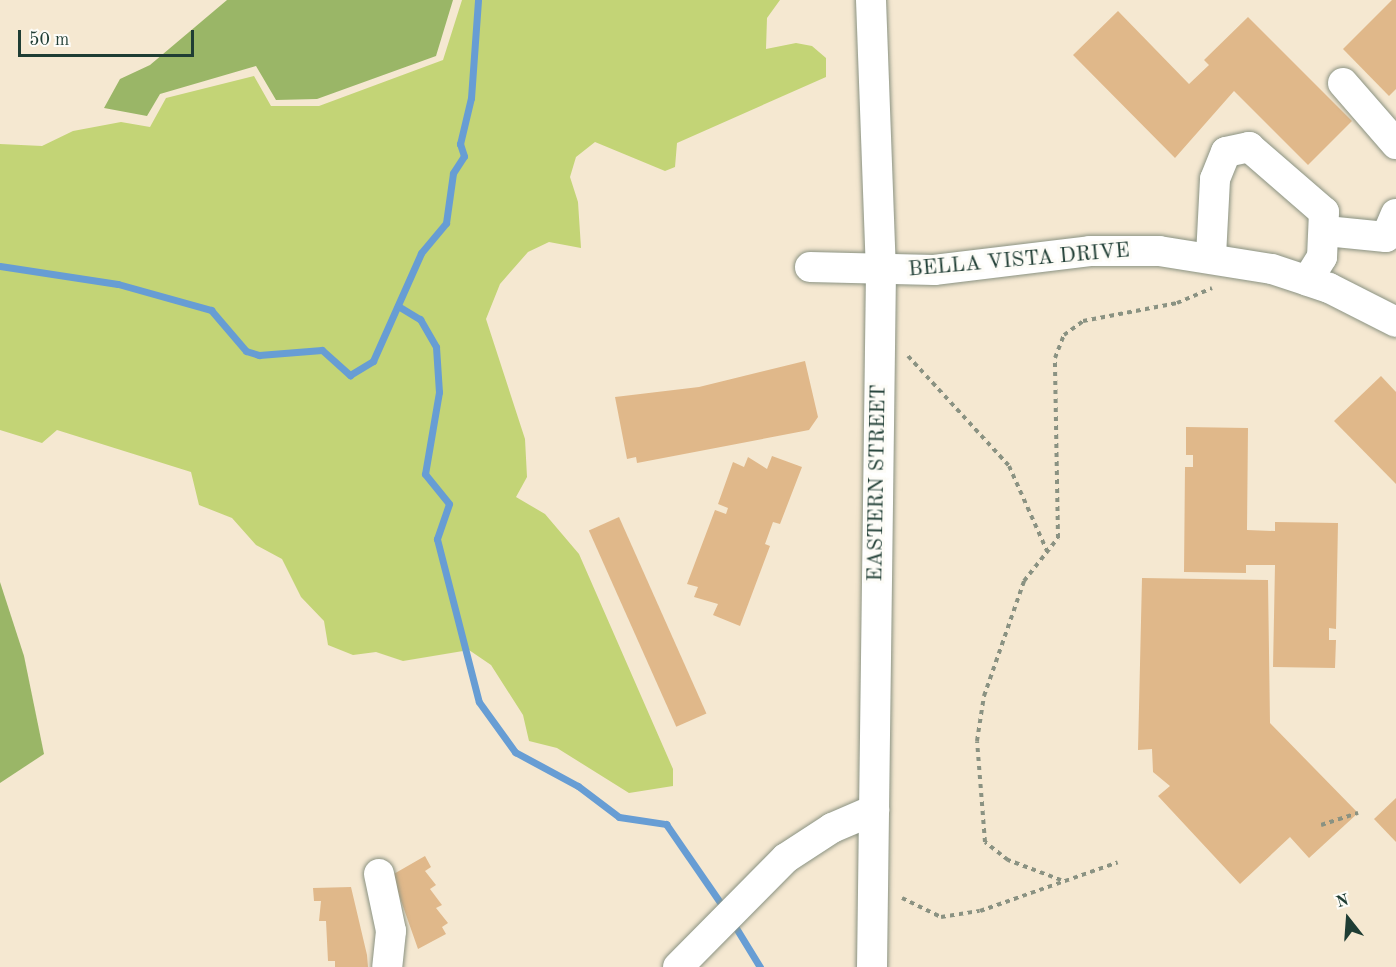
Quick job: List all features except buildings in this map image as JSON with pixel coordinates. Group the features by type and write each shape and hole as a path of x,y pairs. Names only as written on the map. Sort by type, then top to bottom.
{"street":[{"name":"EASTERN STREET","path":"871,0 880,272 872,967"},
{"path":"1342,83 1396,144"},
{"path":"1211,256 1215,179 1226,152 1249,147 1324,212 1326,231 1322,257 1307,281"},
{"path":"1326,231 1386,237 1396,214"},
{"name":"BELLA VISTA DRIVE","path":"810,267 880,272 982,266 1090,251 1211,256 1307,281 1396,322"},
{"path":"678,967 759,883 814,838 874,810"},
{"path":"379,874 391,931 387,967"}],"path":[{"path":"1061,880 993,851 980,824 977,741 984,696 1024,580 1058,538 1055,358 1064,334 1083,321 1177,303 1212,288"},
{"path":"908,356 1009,466 1047,551"},
{"path":"1321,825 1358,813"},
{"path":"902,898 941,917 980,911 1061,880 1118,862"}],"green space":[{"path":"227,0 453,0 436,56 317,99 276,100 256,66 160,94 147,116 104,108 120,79 150,65"},
{"path":"462,0 780,0 767,18 766,49 796,43 812,46 826,58 826,77 677,143 675,167 665,171 595,142 576,157 570,177 578,202 581,248 549,242 528,252 500,284 486,319 525,439 527,477 516,497 545,514 579,554 673,769 673,786 629,793 557,748 529,741 523,715 491,665 469,650 403,661 376,652 353,655 328,645 324,621 301,597 282,559 256,545 232,518 199,505 191,472 57,430 42,443 0,430 0,144 42,146 73,131 121,122 150,127 166,98 254,76 271,106 319,106 443,60"},
{"path":"0,582 24,656 44,754 0,783"}],"waterway":[{"path":"0,266 118,284 211,310 246,351 259,355 322,350 350,375 373,361 421,253 446,223 453,173 464,156 460,144 471,98 478,0"},
{"path":"398,306 420,319 436,347 439,392 425,474 449,504 437,539 479,702 515,752 578,786 619,817 666,824 724,908"},
{"path":"733,923 760,967"}]}
